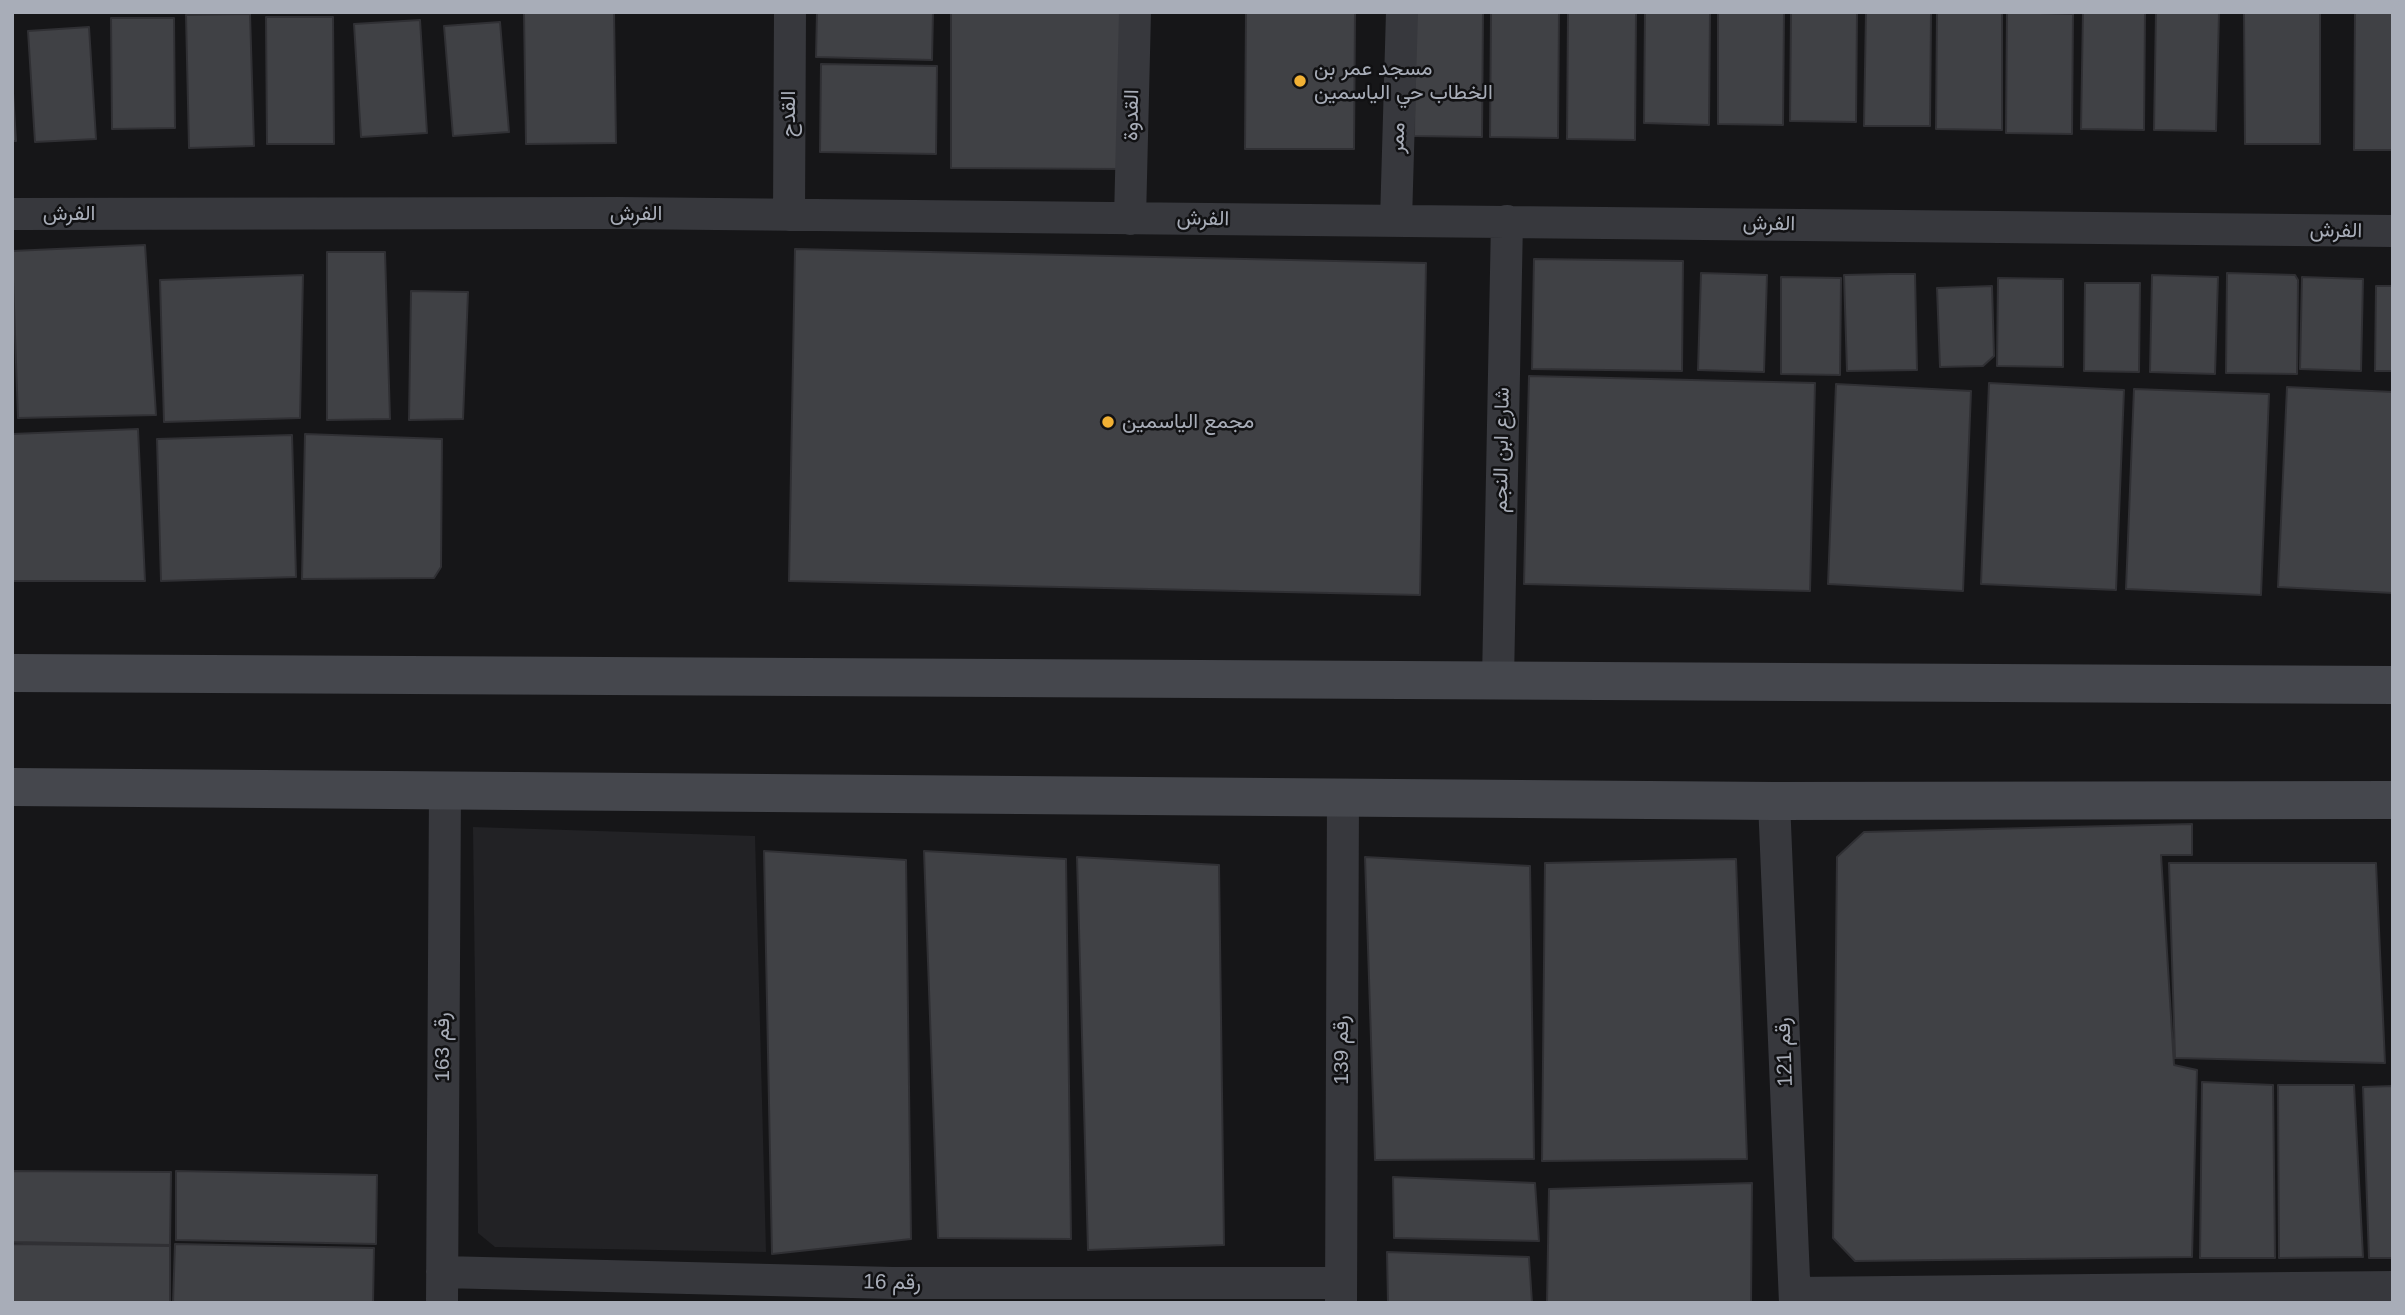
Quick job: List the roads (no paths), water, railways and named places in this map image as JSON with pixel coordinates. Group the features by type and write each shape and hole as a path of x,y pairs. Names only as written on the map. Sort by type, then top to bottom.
{"street":[{"name":"القدح","path":"789,215 790,12"},
{"name":"القدوة","path":"1130,219 1135,12"},
{"name":"ممر","path":"1396,221 1402,12"},
{"name":"الفرش","path":"12,214 789,215 2393,231"},
{"name":"شارع ابن النجم","path":"1498,680 1507,221"},
{"path":"12,673 2393,685"},
{"path":"12,787 1774,801 2393,800"},
{"name":"رقم 163","path":"442,1287 445,791"},
{"name":"رقم 139","path":"1341,1293 1343,797"},
{"name":"رقم 121","path":"1774,801 1795,1298"},
{"name":"رقم 16","path":"442,1287 893,1293 1341,1293"},
{"path":"1795,1298 2204,1295 2393,1287"}],"place":[{"name":"مسجد عمر بن الخطاب حي الياسمين","path":"1300,81"},
{"name":"مجمع الياسمين","path":"1108,422"}]}
